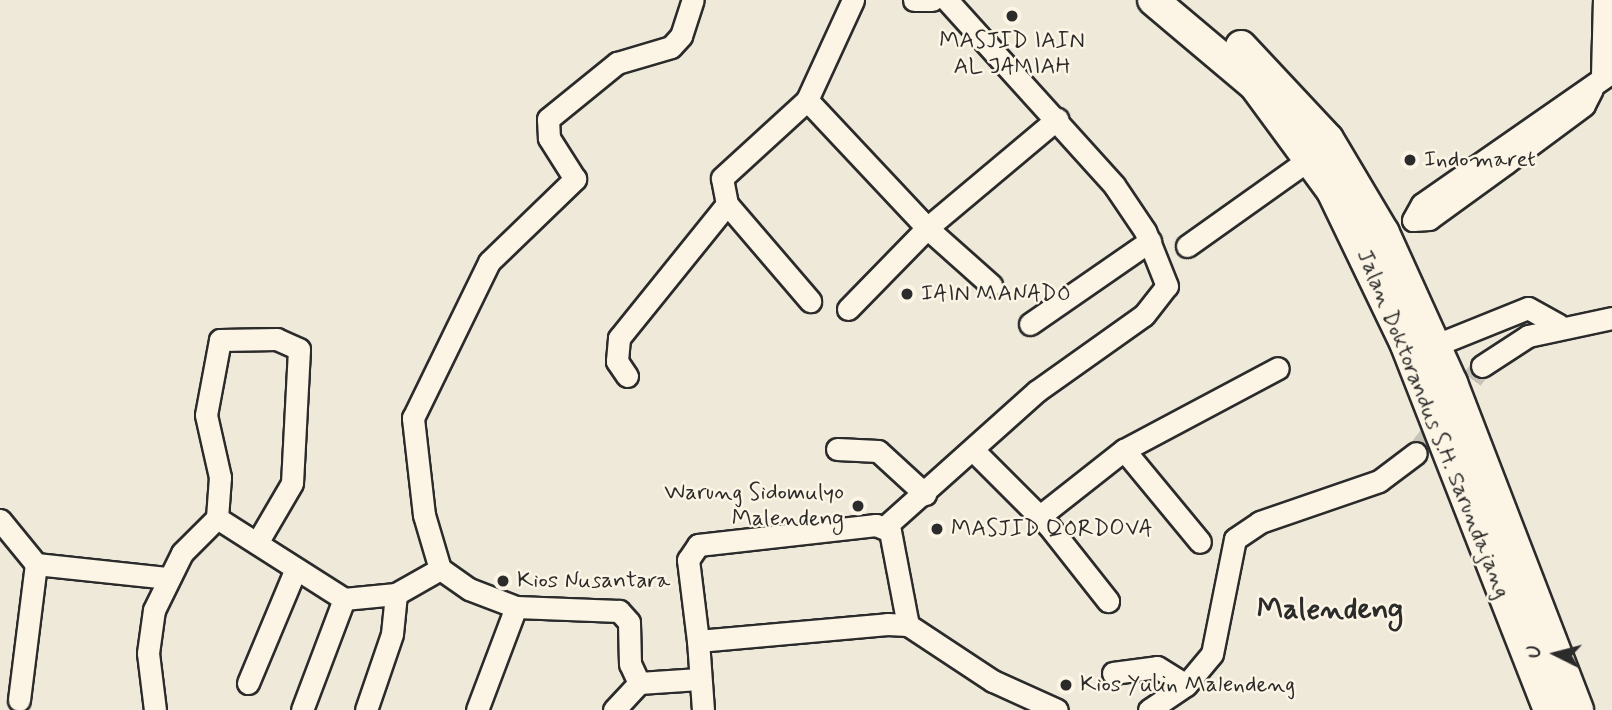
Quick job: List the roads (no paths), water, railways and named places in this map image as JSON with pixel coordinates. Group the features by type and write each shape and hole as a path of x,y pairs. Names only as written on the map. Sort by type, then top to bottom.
{"highway":[{"name":"Jalan Doktorandus S.H. Sarundajang","path":"1153,0 1255,86 1311,158 1406,345 1549,710"},
{"name":"Jalan Doktorandus S.H. Sarundajang","path":"1183,0 1292,94 1328,139 1387,240 1436,345 1578,710"}],"street":[{"path":"614,710 634,673 630,627 626,616 606,608 516,607 468,589 440,569 424,515 413,432 418,399 489,262 575,178 549,138 548,119 617,63 671,47 681,36 693,0"},
{"path":"810,300 727,204 722,178 807,100 853,0"},
{"path":"914,0 932,0"},
{"path":"702,710 698,641 688,560 698,545 892,520 975,452 1015,409 1144,315 1166,291 1150,241 1057,119 947,0"},
{"path":"1387,240 1413,220 1422,204 1581,88 1602,79 1604,0"},
{"path":"807,100 927,229 991,285"},
{"path":"848,309 927,229 1057,119"},
{"path":"1187,246 1311,158"},
{"path":"627,376 617,361 619,338 727,204"},
{"path":"1030,324 1150,241"},
{"path":"1436,345 1528,308 1559,326"},
{"path":"1482,366 1528,336 1559,326 1612,318"},
{"path":"155,710 149,630 166,578 217,518 220,477 206,415 216,347 230,338 293,342 299,355 292,482 257,543"},
{"path":"1040,516 1124,450 1278,368"},
{"path":"837,449 878,451 922,497"},
{"path":"1124,450 1200,542"},
{"path":"975,452 1040,516 1108,601"},
{"path":"1149,710 1186,685 1212,654 1221,632 1235,539 1260,522 1379,481 1416,453"},
{"path":"217,518 257,543 294,573 344,600 396,594 440,569"},
{"path":"0,520 36,564 166,578"},
{"path":"892,520 908,625"},
{"path":"19,700 36,564"},
{"path":"248,683 294,573"},
{"path":"366,710 392,634 396,594"},
{"path":"302,710 344,600"},
{"path":"477,710 516,607"},
{"path":"698,641 908,625 993,681 1057,710"},
{"path":"1112,673 1157,667 1186,685"},
{"path":"634,673 699,679"}],"tunnel":[{"path":"1416,453 1482,366"}],"place":[{"name":"MASJID IAIN AL JAMIAH","path":"1012,16"},
{"name":"Indomaret","path":"1410,160"},
{"name":"IAIN MANADO","path":"907,294"},
{"name":"Warung Sidomulyo Malendeng","path":"858,506"},
{"name":"MASJID QORDOVA","path":"937,529"},
{"name":"Kios Nusantara","path":"503,581"},
{"name":"Kios Yulin Malendeng","path":"1066,685"}],"district":[{"name":"Malendeng","path":"1330,610"}]}
